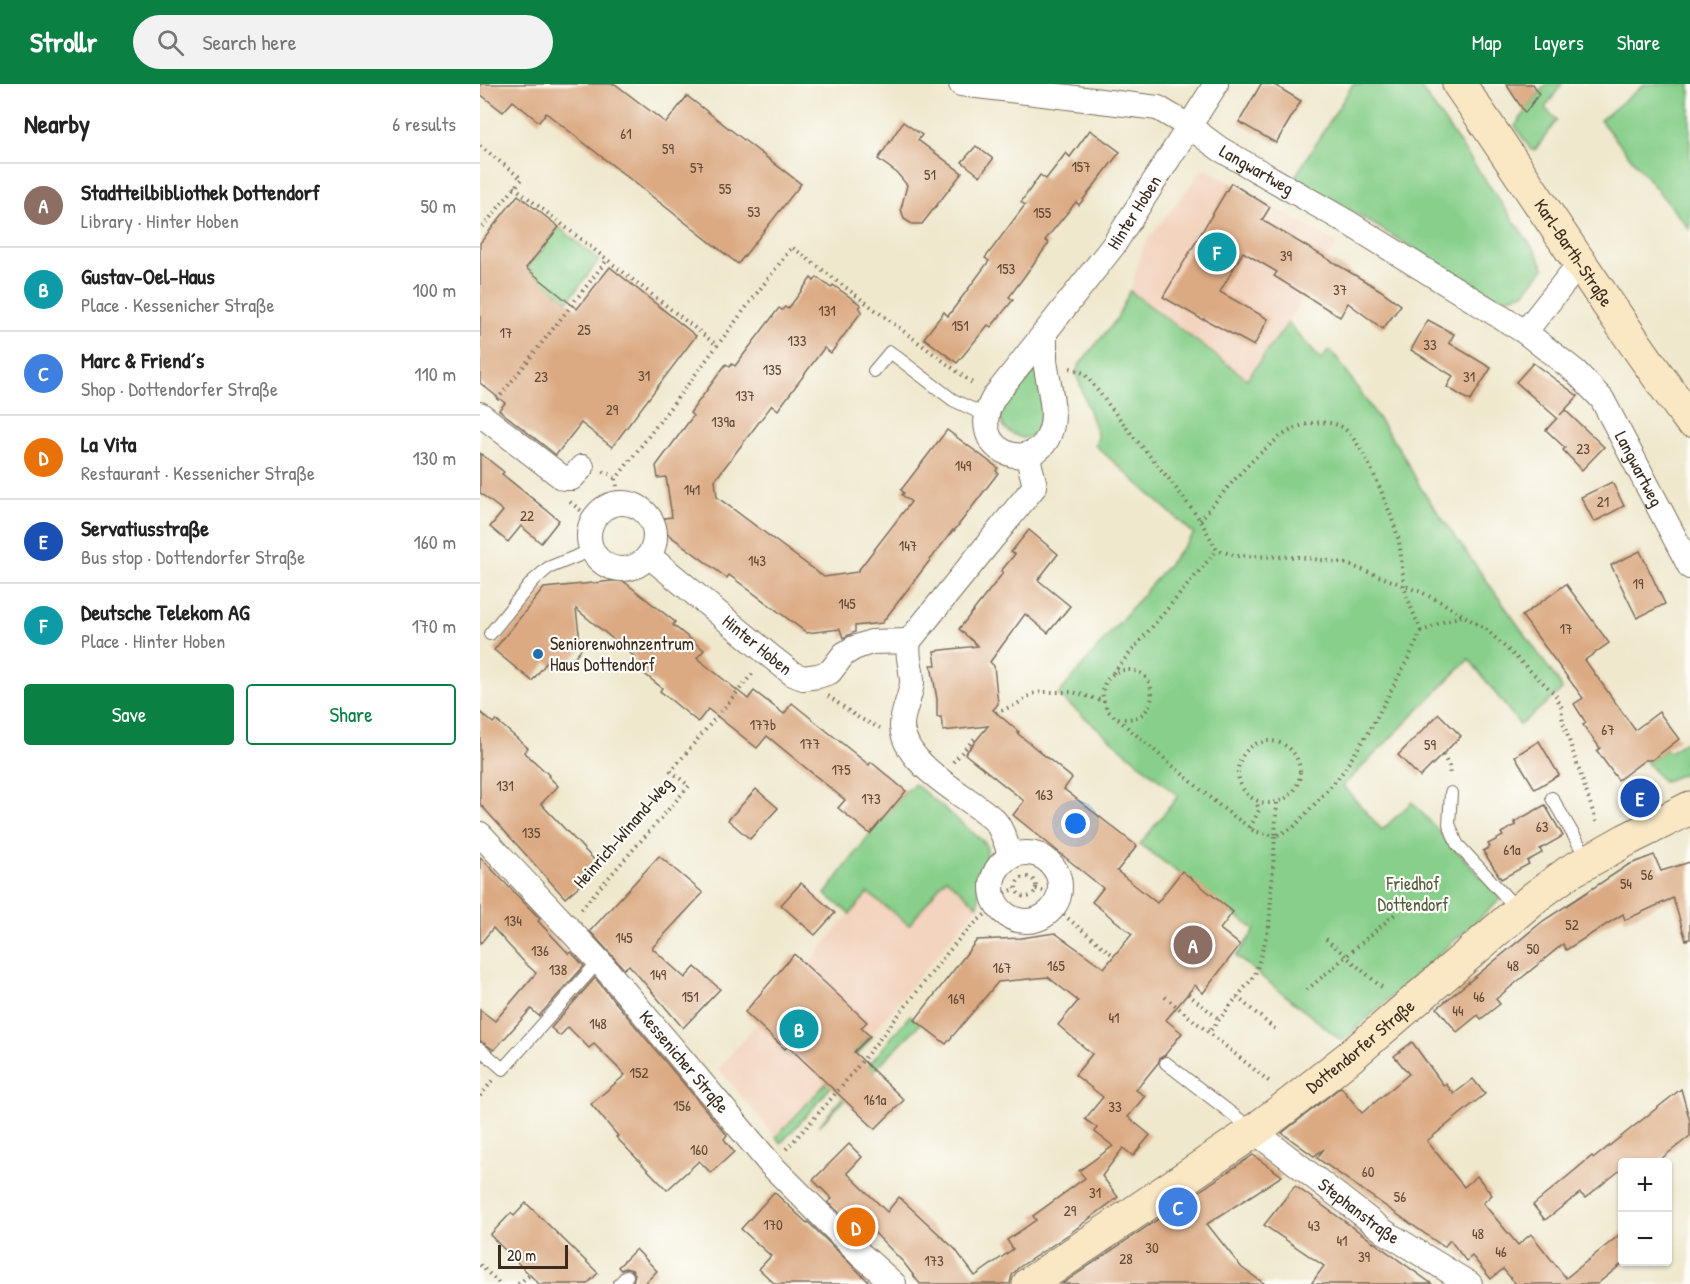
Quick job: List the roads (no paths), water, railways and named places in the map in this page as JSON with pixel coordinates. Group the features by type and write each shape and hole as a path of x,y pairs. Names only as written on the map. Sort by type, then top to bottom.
{"main road":[{"name":"Karl-Barth-Straße","path":"1459,84 1524,178 1579,264 1690,420"},
{"name":"Dottendorfer Straße","path":"1029,1284 1254,1131 1294,1101 1519,910 1569,872 1690,808"}],"street":[{"name":"Langwartweg","path":"962,84 1158,108 1190,127 1220,149 1347,222 1525,332 1576,372 1602,399 1690,567"},
{"name":"Hinter Hoben","path":"990,407 1045,332 1113,246 1216,84"},
{"path":"1525,332 1579,264"},
{"path":"990,407 988,437 994,444 1013,456 1027,454 1044,445 1052,426 1045,360 1045,332"},
{"path":"482,415 563,478 572,478 582,467"},
{"path":"1011,857 996,821 939,778 910,751 902,724 903,714 909,704 912,681 907,651 909,641 1035,486 1027,454"},
{"path":"619,504 633,505 648,515 653,524 656,534 654,545 649,556 642,563 630,568 617,569 600,561 592,550 589,536 593,519 602,510 619,504"},
{"name":"Hinter Hoben","path":"649,556 768,655 793,674 803,678 830,672 844,654 871,642 909,641"},
{"name":"Kessenicher Straße","path":"480,834 599,961 771,1165 862,1256 894,1284"},
{"path":"1028,853 1047,861 1054,869 1058,878 1044,916 1022,921 1010,918 1001,912 1002,897 991,885 997,869 1011,857 1028,853"},
{"name":"Stephanstraße","path":"1254,1131 1386,1232 1470,1284"}],"lane":[{"path":"874,371 890,352 953,400 990,407"},
{"path":"490,634 533,580 548,568 592,550"},
{"path":"1451,793 1449,824 1457,844 1519,910"},
{"path":"1552,798 1598,856"},
{"path":"480,1049 502,1069 599,961"},
{"path":"1166,1063 1254,1131"}],"place":[{"name":"Deutsche Telekom AG","path":"1217,252"},
{"name":"Seniorenwohnzentrum Haus Dottendorf","path":"538,654"},
{"name":"Servatiusstraße","path":"1640,798"},
{"name":"Stadtteilbibliothek Dottendorf","path":"1193,945"},
{"name":"Gustav-Oel-Haus","path":"799,1029"},
{"name":"Marc & Friend´s","path":"1178,1207"},
{"name":"La Vita","path":"856,1227"}],"park label":[{"name":"Friedhof Dottendorf","path":"1413,894"}]}
